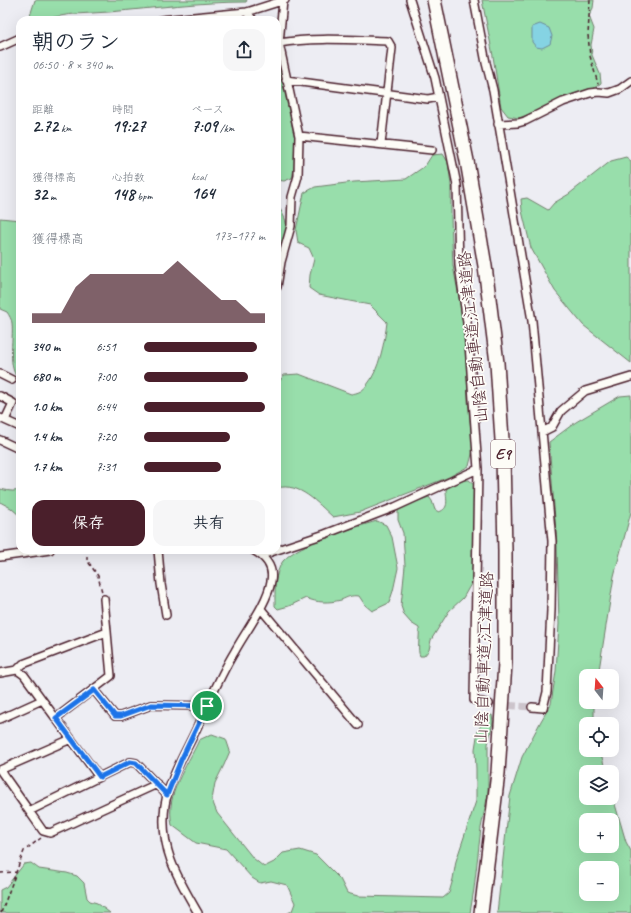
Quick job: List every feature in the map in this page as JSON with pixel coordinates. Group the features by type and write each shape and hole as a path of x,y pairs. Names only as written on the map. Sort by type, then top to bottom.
{"highway":[{"name":"山陰自動車道;江津道路","path":"434,0 467,161 485,266 497,363 503,455 505,663 498,773 481,913"}],"street":[{"path":"204,16 247,12 284,0 281,21"},
{"path":"410,0 435,78 457,185 459,265 468,330 478,469 474,700 489,704"},
{"path":"474,0 492,90 532,321 552,541 551,610 547,692 543,708 532,708"},
{"path":"247,12 250,16"},
{"path":"0,47 16,40"},
{"path":"281,42 338,40 388,41 392,48 381,144"},
{"path":"281,56 299,136 298,176 292,197 291,226 281,262"},
{"path":"286,80 428,100 439,97"},
{"path":"498,124 518,123 525,121 563,102 600,92 609,93 620,89 631,82"},
{"path":"299,136 432,150"},
{"path":"0,374 12,380"},
{"path":"542,432 552,427 562,411 585,391 631,377"},
{"path":"0,396 13,403 3,419 16,425"},
{"path":"0,440 16,448"},
{"path":"281,549 325,534 395,507 478,469"},
{"path":"0,557 21,554"},
{"path":"158,554 166,615"},
{"path":"198,913 176,874 167,850 164,834 164,820 167,795 181,760 227,663 261,609 271,582 272,574 268,563 262,555 265,554"},
{"path":"56,718 112,676 104,600"},
{"path":"261,609 358,725"},
{"path":"0,673 17,670 23,664 107,632"},
{"path":"17,670 24,675 100,777"},
{"path":"94,690 115,716 121,716 151,705 207,706"},
{"path":"0,719 42,700"},
{"path":"71,739 0,770 43,831 53,833 157,784"},
{"path":"29,811 130,762 136,763 167,795"}],"path":[{"path":"590,0 588,35 590,56 600,92"},
{"path":"87,556 87,560 98,576 104,600"},
{"path":"1,913 24,850 47,833"},
{"path":"0,873 17,872"}],"green space":[{"path":"35,0 247,0 246,2 194,4 58,16 30,16"},
{"path":"482,0 594,0 593,8 589,16 594,29 591,45 592,55 600,74 601,83 593,89 519,118 508,116 501,107"},
{"path":"281,75 295,139 294,169 292,178 281,181"},
{"path":"443,154 448,162 451,185 453,266 461,308 466,349 468,401 473,450 469,466 449,477 360,512 333,517 308,495 301,491 293,488 281,488 281,379 284,375 299,374 351,394 364,389 375,372 378,364 387,322 370,305 319,295 309,288 310,275 314,259 309,248 298,243 296,230 304,193 315,187 354,182 406,179 425,166 432,155"},
{"path":"626,157 631,161 631,363 583,325 555,291 531,248 522,211 521,199 527,198 548,210 554,203 569,194 611,161"},
{"path":"281,211 286,225 285,234 281,242"},
{"path":"0,218 16,220 16,375 13,369 12,361 12,320 7,312 0,309"},
{"path":"631,395 631,512 614,576 599,669 579,669 579,709 594,709 594,717 579,717 579,757 602,757 604,765 579,765 579,805 615,805 618,813 579,813 579,853 619,853 619,818 626,842 631,851 631,913 497,913 510,796 522,757 551,704 556,671 559,624 557,545 549,442 576,422 620,396"},
{"path":"462,480 469,480 474,484 475,488 472,582 463,598 449,611 431,640 429,650 424,656 420,656 419,628 411,623 404,615 401,606 405,566 403,533 398,520 398,511 403,506 429,497 435,510 439,512 446,506 446,490 450,484"},
{"path":"0,489 16,490 16,512 0,502"},
{"path":"377,521 386,525 392,537 398,568 389,603 372,611 365,605 359,596 350,596 332,602 319,602 306,598 289,606 278,609 275,606 278,571 283,561 291,554 327,536"},
{"path":"488,715 492,715 493,722 488,744 488,794 481,828 470,913 288,913 292,911 295,903 287,885 271,881 260,883 252,878 226,849 196,843 172,825 172,802 178,781 199,740 212,734 226,739 230,751 215,783 212,800 217,813 253,858 264,867 274,862 283,853 300,850 316,855 340,879 347,893 358,896 443,898 449,893 456,861 476,801 475,749 478,730"},
{"path":"31,863 39,869 77,876 84,883 87,898 90,901 97,903 110,913 0,913 0,890 6,887 24,864"}],"water":[{"path":"540,24 549,28 552,36 550,44 542,48 536,47 532,42 532,27"}],"tunnel":[{"path":"489,704 532,707"}],"route":[{"path":"94,690 115,716 121,716 151,705 207,706 181,760 167,795 136,763 130,762 100,777 56,718 94,690"}]}
